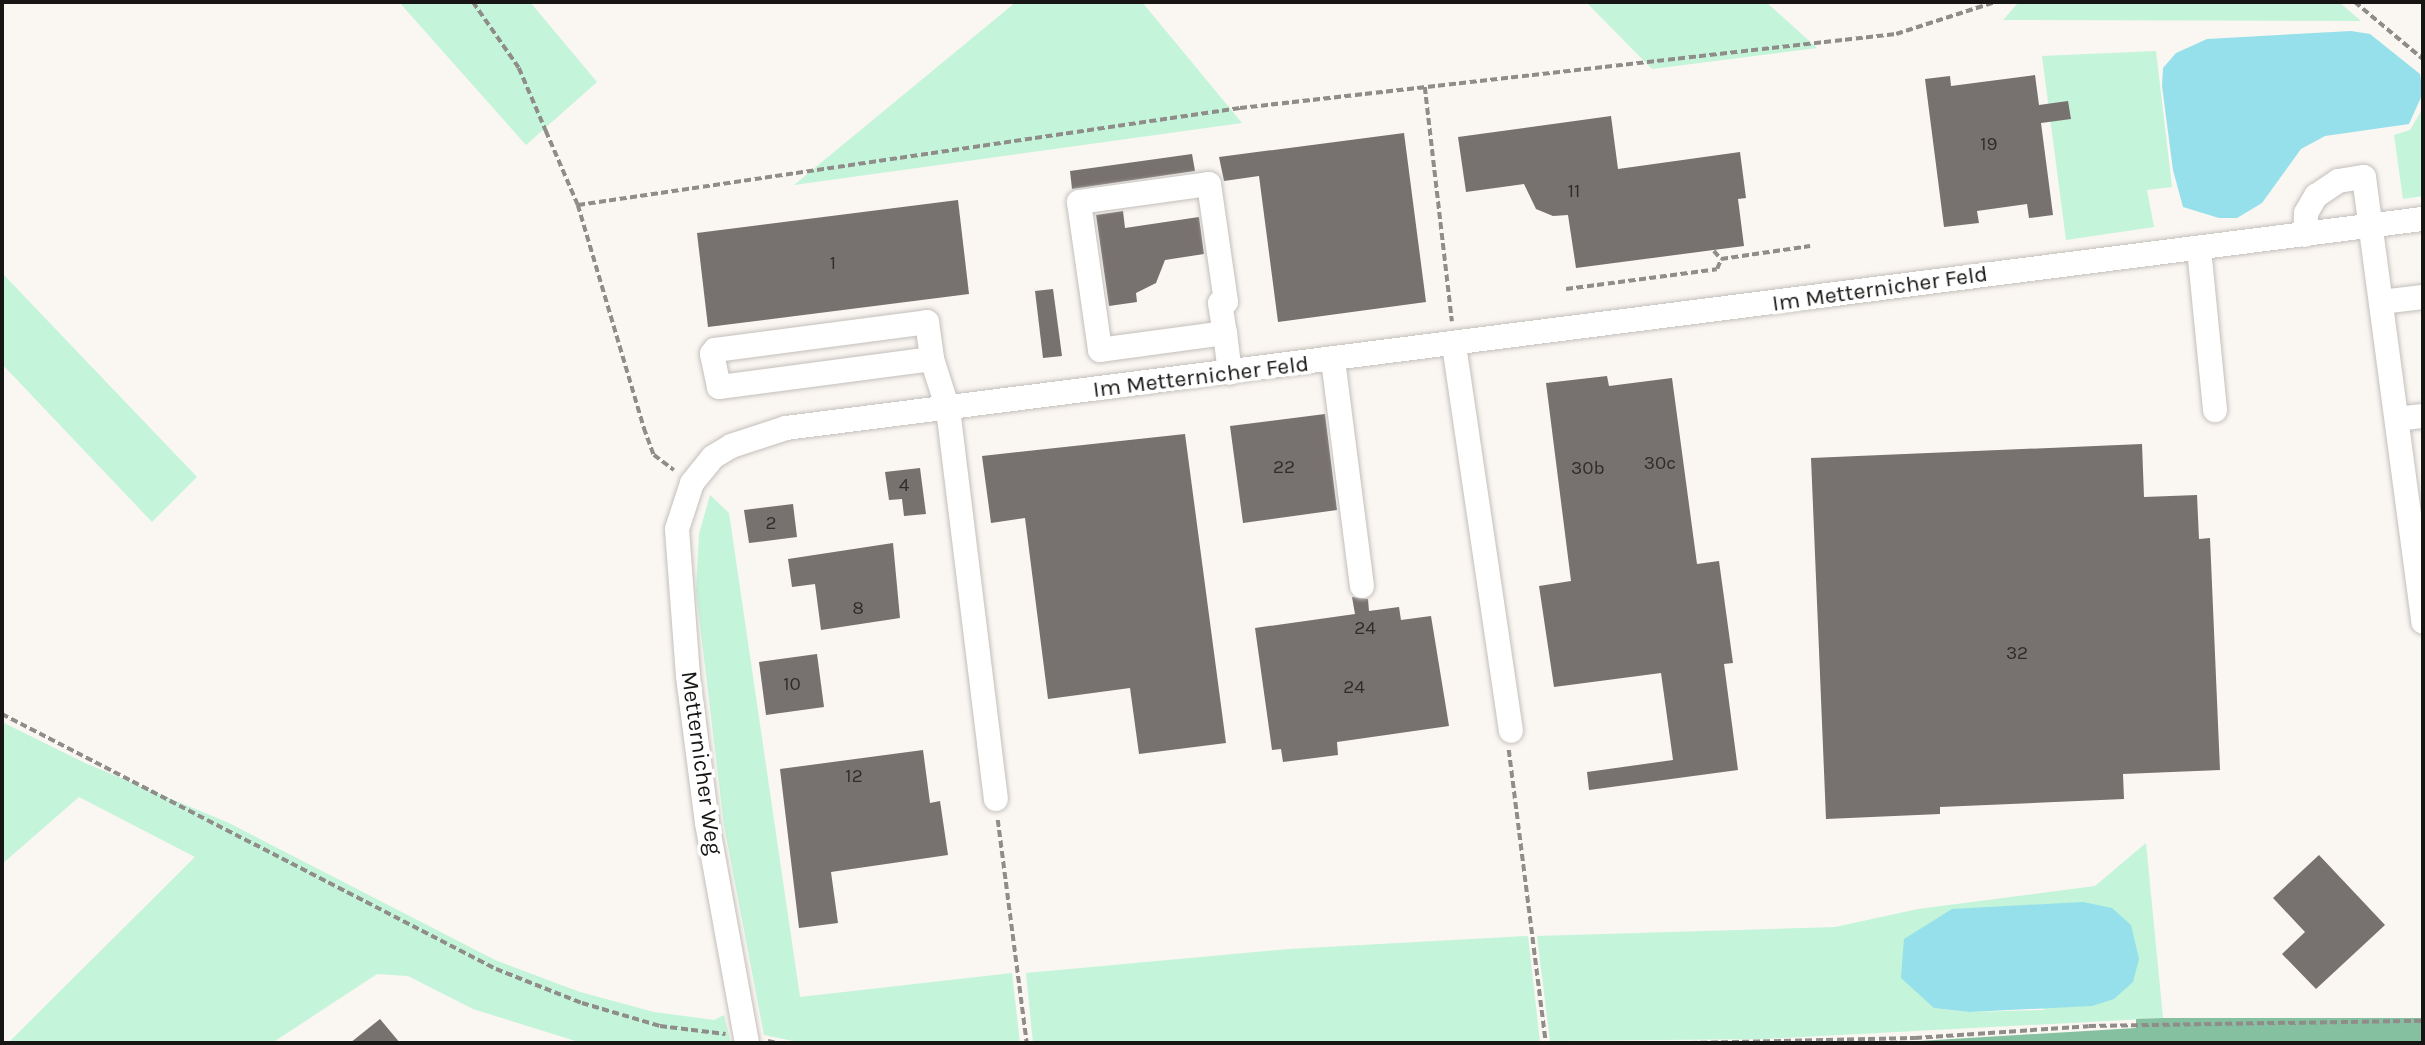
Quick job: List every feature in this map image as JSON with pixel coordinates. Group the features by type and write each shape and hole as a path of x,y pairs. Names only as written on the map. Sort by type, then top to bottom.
{"street":[{"path":"2305,234 2306,213 2316,197 2338,180 2362,176 2423,622"},
{"path":"1224,333 1100,351 1079,202 1209,184 1226,302 1220,303 1230,373"},
{"name":"Im Metternicher Feld","path":"692,483 713,457 764,433 2305,234 2371,228 2423,219"},
{"path":"2199,248 2215,410"},
{"path":"2381,303 2423,297"},
{"path":"932,359 719,387 712,354 715,350 923,321 948,409 996,799"},
{"path":"1454,345 1511,731"},
{"path":"1333,360 1362,586"},
{"path":"2397,419 2423,416"},
{"name":"Metternicher Weg","path":"692,483 677,529 684,634 707,822 747,1040"}],"path":[{"path":"473,2 519,68 578,205 654,455 692,483"},
{"path":"578,205 1240,108 1896,34 1996,2"},
{"path":"2355,2 2423,59"},
{"path":"1425,87 1454,345"},
{"path":"1721,259 1810,246"},
{"path":"1714,251 1721,259"},
{"path":"1566,289 1717,269 1721,259"},
{"path":"2,714 496,969 583,1003 660,1026 747,1040"},
{"path":"1511,731 1508,760 1546,1043"},
{"path":"996,799 1027,1043"},
{"path":"1689,1043 1960,1035 2089,1026 2423,1021"},
{"path":"1958,1043 1960,1035"}],"green space":[{"path":"399,2 530,2 597,82 526,145"},
{"path":"1016,2 1142,2 1242,123 794,185"},
{"path":"1586,2 1766,2 1817,48 1652,69"},
{"path":"2019,2 2339,2 2361,21 2003,20"},
{"path":"2156,51 2172,187 2147,190 2154,227 2066,240 2042,56"},
{"path":"2423,108 2423,196 2403,199 2394,135 2410,130"},
{"path":"2,273 197,477 152,522 2,364"},
{"path":"710,495 729,513 800,997 1012,973 1020,1043 803,1043 764,1035 724,825 696,591 699,534"},
{"path":"2,722 85,763 229,823 495,960 580,992 654,1012 714,1020 724,1015 731,1043 582,1043 473,1009 408,976 377,974 272,1043 8,1043 195,857 79,797 2,864"},
{"path":"2146,843 2163,1018 1764,1039 1550,1041 1537,936 1835,927 1918,909 2095,886","holes":["1914,936 2045,1010 1969,1012 1934,1008 1904,939"]},
{"path":"1528,936 1540,1042 1033,1043 1026,973 1289,949"},
{"path":"2423,1018 2423,1043 1886,1043 2136,1028 2136,1019"}],"water":[{"path":"2351,31 2370,34 2420,74 2423,93 2409,124 2325,136 2301,149 2262,203 2237,218 2219,218 2183,207 2173,170 2162,86 2163,68 2176,53 2207,39"},
{"path":"2083,902 2112,908 2131,925 2139,959 2133,982 2114,999 2092,1006 1969,1012 1934,1008 1901,978 1904,939 1952,909"}],"building":[{"path":"2035,75 2039,105 2068,101 2071,119 2041,123 2053,215 2029,218 2027,204 1977,211 1979,223 1944,227 1925,79 1950,76 1951,86"},
{"path":"1611,116 1618,169 1740,152 1746,198 1738,199 1744,246 1576,268 1568,215 1553,216 1536,209 1524,184 1466,192 1458,137"},
{"path":"1404,133 1426,302 1278,322 1259,176 1224,181 1219,157"},
{"path":"1192,154 1195,171 1072,189 1070,171"},
{"path":"958,200 969,294 708,327 697,233"},
{"path":"1123,211 1125,228 1199,217 1204,254 1165,260 1156,283 1136,293 1137,302 1109,306 1096,215"},
{"path":"1053,289 1062,356 1043,358 1035,291"},
{"path":"1607,376 1609,386 1672,378 1697,564 1719,561 1733,663 1724,664 1738,770 1589,790 1587,772 1673,760 1661,673 1554,687 1539,586 1571,581 1546,383"},
{"path":"1325,414 1337,510 1243,523 1230,426"},
{"path":"1185,434 1226,743 1139,754 1130,688 1048,699 1025,518 991,523 982,456"},
{"path":"2142,444 2144,497 2197,495 2199,539 2210,538 2220,770 2123,774 2124,799 1940,807 1940,814 1826,819 1811,458"},
{"path":"920,468 926,514 904,516 902,499 889,500 885,472"},
{"path":"793,504 797,537 749,543 744,510"},
{"path":"893,543 900,618 821,630 815,584 792,587 788,559"},
{"path":"1352,597 1368,599 1369,611 1399,607 1401,620 1431,616 1449,726 1337,742 1338,755 1283,762 1281,749 1272,750 1255,628 1355,614"},
{"path":"817,654 824,707 766,715 759,662"},
{"path":"923,750 930,803 940,801 948,855 831,872 838,923 799,928 780,769"},
{"path":"2319,855 2385,925 2316,989 2282,954 2305,932 2273,898"},
{"path":"380,1019 400,1043 350,1043"}]}
